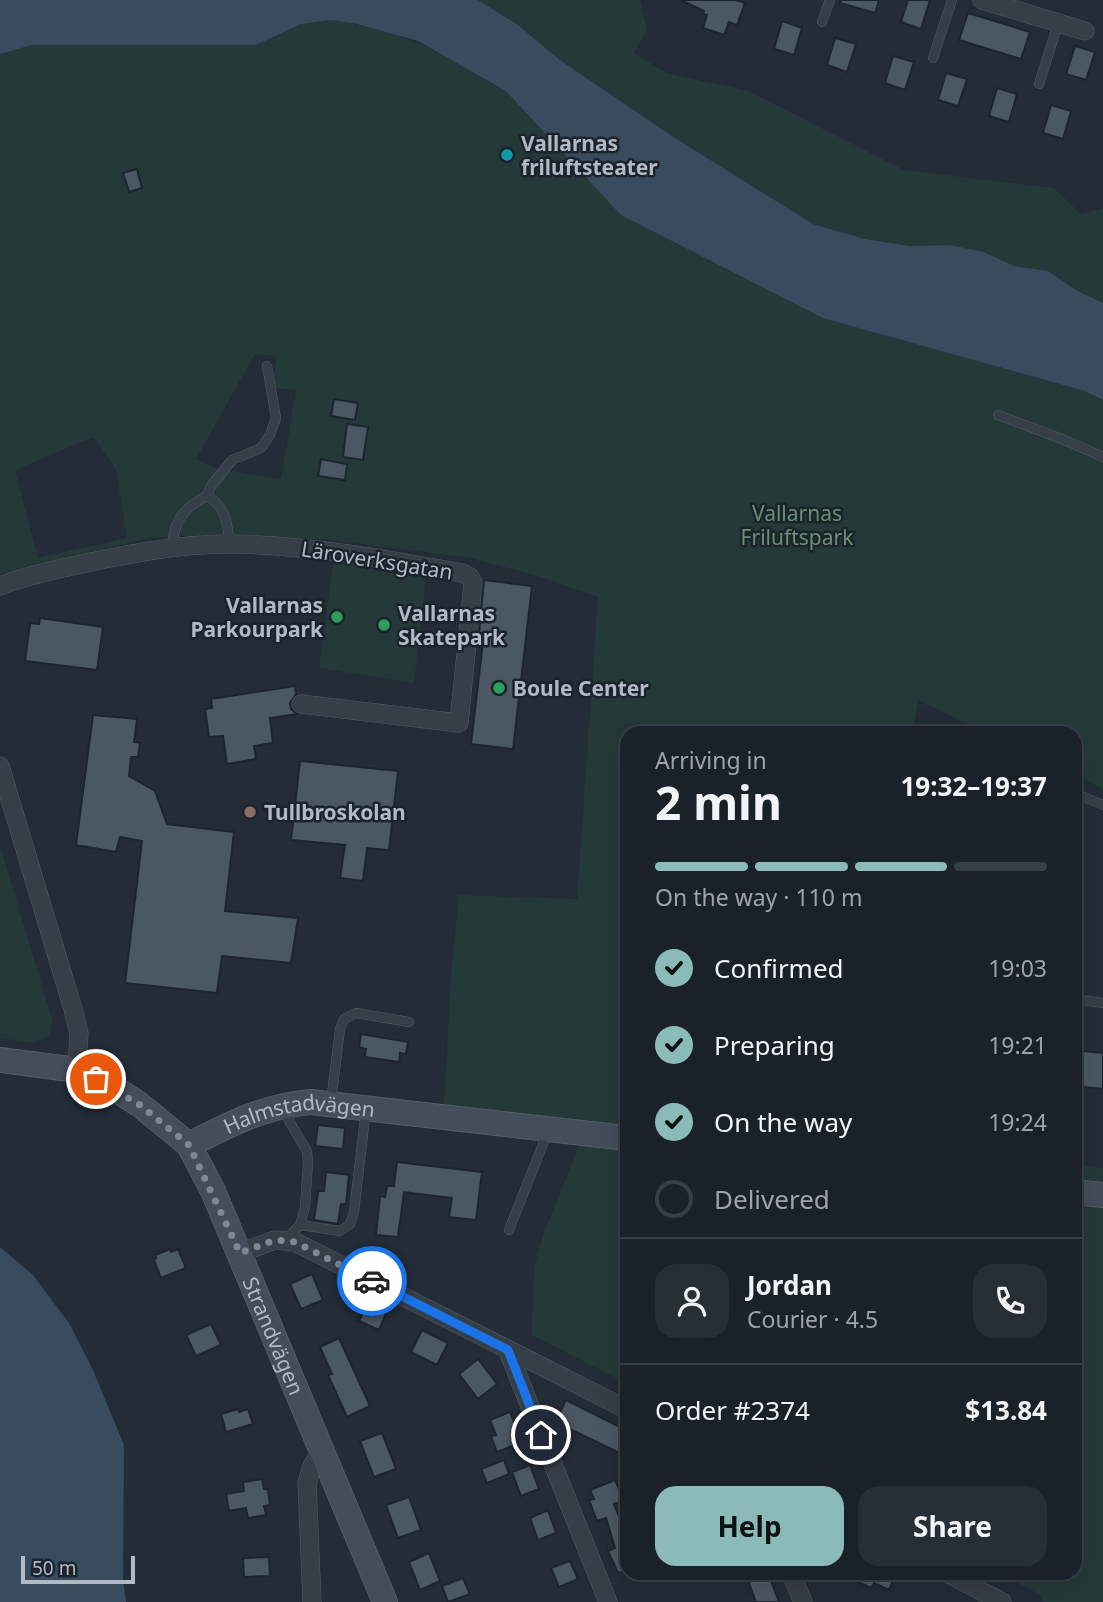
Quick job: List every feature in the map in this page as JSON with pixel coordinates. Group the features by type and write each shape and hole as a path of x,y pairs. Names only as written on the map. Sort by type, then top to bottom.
{"main road":[{"path":"0,1060 76,1070 114,1088 140,1105 189,1145"},
{"name":"Halmstadvägen","path":"189,1145 253,1114 285,1104 330,1104 620,1137"},
{"name":"Strandvägen","path":"189,1145 240,1253 385,1602"},
{"path":"1082,1193 1103,1195"}],"street":[{"path":"982,0 1085,31"},
{"name":"Läroverksgatan","path":"0,586 25,577 128,553 229,544 297,547 364,555 462,573 470,577 473,583 458,723 301,704"},
{"path":"0,766 79,1033 76,1070"},
{"path":"240,1253 275,1240 295,1242 620,1406"},
{"path":"508,1350 608,1602"},
{"path":"312,1602 307,1483 312,1466 323,1450"},
{"path":"794,1580 803,1602"},
{"path":"959,1580 994,1600"}],"lane":[{"path":"822,22 830,0"},
{"path":"933,58 952,0"},
{"path":"1039,84 1058,24"},
{"path":"173,549 172,534 178,520 192,503 207,496 211,486 232,460 261,448 270,435 276,418 267,366"},
{"path":"998,415 1103,457"},
{"path":"207,496 224,510 229,544"},
{"path":"1082,796 1103,805"},
{"path":"1082,1000 1103,1003"},
{"path":"330,1104 340,1029 344,1019 356,1013 409,1022"},
{"path":"285,1104 289,1121 307,1151 309,1163 305,1207 300,1225 285,1241"},
{"path":"300,1225 340,1231 350,1224 354,1212 366,1108"},
{"path":"509,1230 543,1144 545,1128"}],"green space":[{"path":"478,0 640,0 647,30 634,53 666,73 749,91 904,170 1054,188 1081,214 1103,208 1103,303 1076,290 1048,271 1014,266 984,252 950,245 910,246 865,239 813,224 672,136 560,60 518,25"},
{"name":"Vallarnas Friluftspark","path":"331,20 400,36 422,44 465,65 505,90 550,136 999,367 1085,391 1103,400 1103,789 1082,778 1082,726 972,726 918,700 914,726 620,726 620,1380 532,1335 534,1267 543,1235 580,1143 443,1126 451,974 459,895 577,899 598,597 538,576 470,558 332,540 228,534 150,538 0,574 0,54 32,45 256,45 301,24","holes":["255,354 276,356 273,388 296,390 281,479 216,468 196,459","94,437 116,470 127,538 38,558 15,470"]},
{"name":"Vallarnas Skatepark","path":"333,562 426,578 414,683 319,668"},
{"path":"0,845 52,1019 49,1036 34,1043 0,1038"},
{"path":"1082,1165 1103,1168 1103,1602 1043,1602 1041,1595 1012,1580 1082,1580"}],"water":[{"path":"0,0 478,0 518,25 560,60 672,136 813,224 865,239 910,246 950,245 984,252 1014,266 1048,271 1076,290 1103,303 1103,400 1085,391 823,318 621,215 506,91 418,41 357,24 331,20 301,24 256,45 32,45 0,54"},
{"path":"0,1247 33,1275 69,1323 92,1368 124,1445 123,1578 126,1602 0,1602"}],"building":[{"path":"681,0 736,0 745,3 737,25 729,22 724,35 703,28 707,15 703,14 704,11"},
{"path":"841,0 879,0 875,13 840,3"},
{"path":"908,0 930,0 921,29 901,22"},
{"path":"968,13 1030,32 1021,59 959,40"},
{"path":"782,21 802,28 794,55 774,49"},
{"path":"835,38 856,44 847,72 827,65"},
{"path":"1075,46 1095,52 1086,80 1066,74"},
{"path":"893,56 914,62 905,90 885,83"},
{"path":"946,73 967,79 958,106 938,100"},
{"path":"997,88 1017,94 1009,122 989,116"},
{"path":"1051,105 1071,111 1063,139 1043,133"},
{"path":"137,169 142,188 129,192 123,173"},
{"path":"334,399 358,403 355,420 331,416"},
{"path":"347,424 368,427 363,460 343,457"},
{"path":"321,459 347,464 345,480 318,476"},
{"name":"Boule Center","path":"484,580 532,586 513,749 471,744 484,633 479,633"},
{"path":"40,618 103,627 97,670 25,661 30,623 39,624"},
{"path":"295,686 296,694 290,703 291,709 297,714 270,718 273,743 254,746 256,759 227,764 223,736 209,737 205,709 212,708 211,699"},
{"path":"93,715 137,719 134,742 140,743 138,757 131,757 129,776 155,791 167,824 234,832 225,911 298,918 291,963 222,956 217,993 125,983 142,841 120,837 116,852 76,845"},
{"path":"300,761 398,771 389,850 367,848 363,881 340,878 345,845 291,840"},
{"path":"361,1034 408,1042 406,1054 400,1053 399,1062 365,1057 366,1049 359,1047"},
{"path":"1082,1051 1103,1053 1103,1089 1082,1087"},
{"path":"318,1125 345,1128 343,1149 315,1146"},
{"path":"397,1162 482,1172 476,1220 449,1217 452,1198 404,1192 398,1237 376,1235 380,1196 385,1197 387,1186 394,1186"},
{"path":"326,1172 349,1175 346,1204 341,1204 338,1224 314,1220 318,1191 324,1191"},
{"path":"170,1249 171,1252 178,1249 186,1268 161,1278 154,1260 155,1255"},
{"path":"312,1274 323,1300 301,1309 290,1284"},
{"path":"367,1303 387,1311 379,1330 359,1321"},
{"path":"211,1324 221,1345 196,1356 186,1335"},
{"path":"422,1330 448,1343 437,1365 411,1352"},
{"path":"339,1338 370,1406 347,1417 328,1375 332,1374 320,1347"},
{"path":"478,1359 497,1384 478,1399 459,1374"},
{"path":"566,1400 620,1427 620,1453 555,1422"},
{"path":"238,1409 239,1412 248,1409 253,1424 226,1432 221,1414"},
{"path":"510,1412 522,1442 497,1452 491,1436 496,1435 490,1420"},
{"path":"382,1433 396,1469 374,1477 360,1441"},
{"path":"504,1460 509,1474 487,1483 481,1469"},
{"path":"530,1465 539,1489 521,1496 512,1472"},
{"path":"262,1479 264,1489 268,1489 270,1505 264,1506 266,1515 248,1518 246,1508 229,1511 226,1494 244,1491 243,1482"},
{"path":"615,1480 620,1492 620,1502 614,1504 620,1520 620,1573 608,1551 615,1548 606,1518 597,1521 589,1500 594,1499 590,1490"},
{"path":"409,1497 421,1530 398,1538 386,1505"},
{"path":"548,1510 556,1533 538,1540 530,1518"},
{"path":"429,1553 440,1581 420,1590 409,1562"},
{"path":"269,1557 270,1576 244,1577 243,1558"},
{"path":"570,1561 578,1579 559,1587 551,1568"},
{"path":"463,1578 470,1594 448,1602 442,1586"},
{"path":"748,1580 771,1580 779,1602 756,1602"},
{"path":"854,1580 893,1580 889,1590 874,1583 871,1588"}],"way so far":[{"path":"96,1079 140,1105 189,1145 240,1253 275,1240 295,1242 372,1281"}],"place":[{"name":"Vallarnas friluftsteater","path":"507,155"},
{"name":"Vallarnas Parkourpark","path":"337,617"},
{"name":"Vallarnas Skatepark","path":"384,625"},
{"name":"Boule Center","path":"499,688"},
{"name":"Tullbroskolan","path":"250,812"}],"route":[{"path":"372,1281 508,1350 541,1435"}]}
